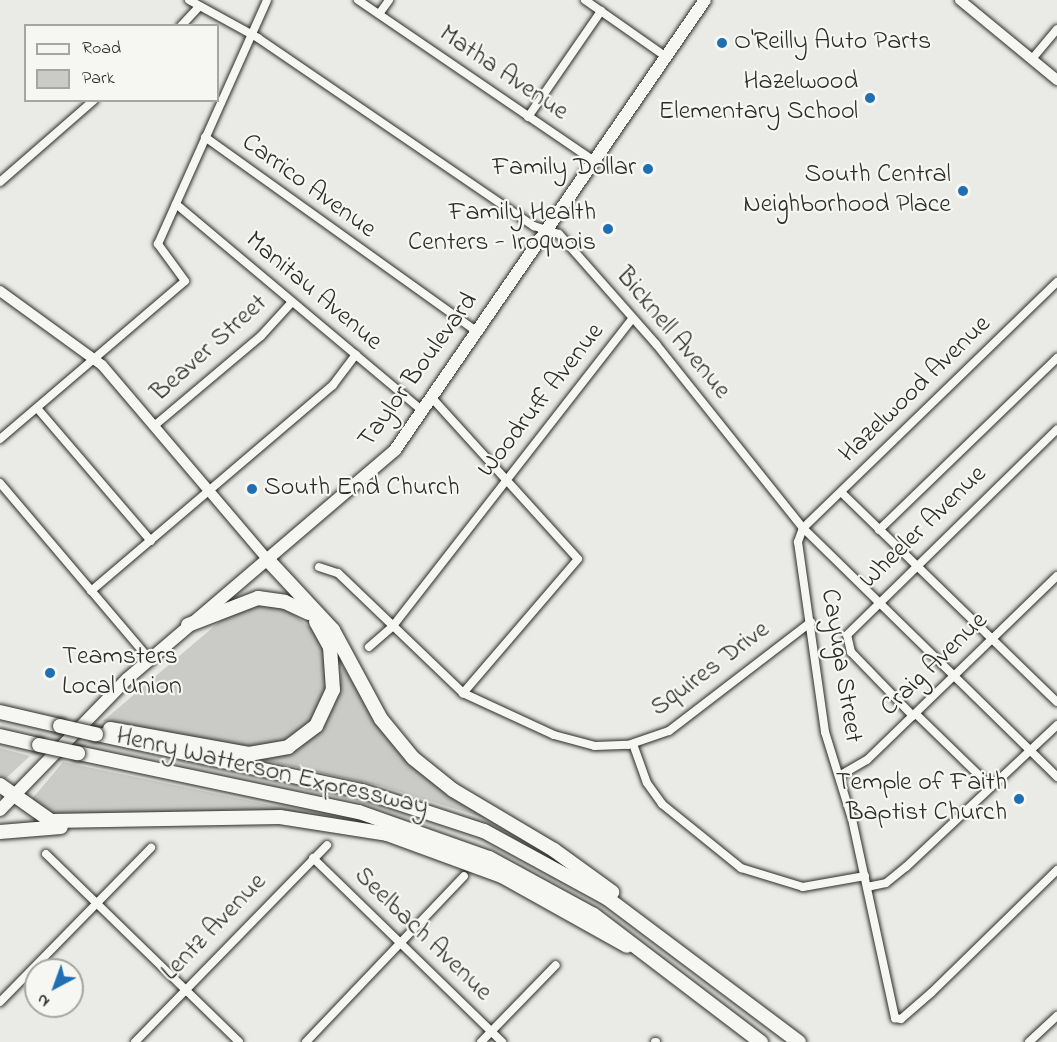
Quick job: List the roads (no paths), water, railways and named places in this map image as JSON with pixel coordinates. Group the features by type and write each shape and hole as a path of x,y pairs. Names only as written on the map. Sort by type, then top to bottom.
{"highway":[{"path":"96,734 106,728 249,753 295,743 322,718 335,676 328,641 267,559"},
{"path":"267,559 333,630 381,719 413,758 453,790 575,863 644,923"},
{"path":"188,625 247,599 285,602 309,613"},
{"name":"Henry Watterson Expressway","path":"0,712 362,791 436,813 535,856 644,923 799,1042"},
{"name":"Henry Watterson Expressway","path":"0,736 324,804 424,832 531,878 645,953 761,1042"},
{"path":"0,785 16,793 42,818 93,823"},
{"path":"0,832 93,823 255,816 370,829 473,863 645,953"}],"main road":[{"name":"Taylor Boulevard","path":"0,810 150,659 388,458 432,398 705,0"}],"street":[{"name":"Bicknell Avenue","path":"189,0 252,34 547,230 559,234 633,318 803,528 1057,777"},
{"path":"0,439 185,281 158,248 267,0"},
{"name":"Matha Avenue","path":"358,0 594,161"},
{"path":"379,14 389,0"},
{"path":"585,0 665,56"},
{"path":"960,0 1057,80"},
{"path":"183,24 199,7"},
{"path":"528,117 602,11"},
{"path":"1032,59 1057,29"},
{"path":"0,182 92,102"},
{"name":"Carrico Avenue","path":"205,137 476,331"},
{"name":"Manitau Avenue","path":"176,204 423,411"},
{"name":"Hazelwood Avenue","path":"803,528 1057,282"},
{"path":"0,291 95,358 267,559"},
{"name":"Beaver Street","path":"154,426 261,336 292,302"},
{"name":"Woodruff Avenue","path":"369,647 393,626 633,318"},
{"path":"91,591 333,385 356,356"},
{"path":"879,530 1057,358"},
{"path":"320,567 338,573 463,693 578,559 508,478 432,398"},
{"path":"37,408 151,541"},
{"name":"Wheeler Avenue","path":"990,786 914,715 847,644 847,635 878,601 1057,429"},
{"path":"0,483 150,659"},
{"path":"841,492 1057,702"},
{"name":"Cayuga Street","path":"803,528 798,542 825,732 839,776 899,1020 1057,870"},
{"name":"Craig Avenue","path":"839,776 856,770 1057,576"},
{"name":"Squires Drive","path":"463,693 575,741 633,744 682,723 811,622"},
{"path":"867,887 892,879 1057,725"},
{"path":"633,744 657,799 741,868 803,887 864,876"},
{"name":"Lentz Avenue","path":"135,1042 327,845"},
{"path":"0,1002 151,848"},
{"path":"46,854 239,1042"},
{"name":"Seelbach Avenue","path":"313,858 404,943 502,1042"},
{"path":"306,1042 404,943 464,876"},
{"path":"481,1042 556,964"},
{"path":"1029,1042 1057,1016"}],"place":[{"name":"O'Reilly Auto Parts","path":"722,43"},
{"name":"Hazelwood Elementary School","path":"870,98"},
{"name":"Family Dollar","path":"648,169"},
{"name":"South Central Neighborhood Place","path":"963,191"},
{"name":"Family Health Centers - Iroquois","path":"608,229"},
{"name":"South End Church","path":"252,489"},
{"name":"Teamsters Local Union","path":"50,673"},
{"name":"Temple of Faith Baptist Church","path":"1019,799"}]}
